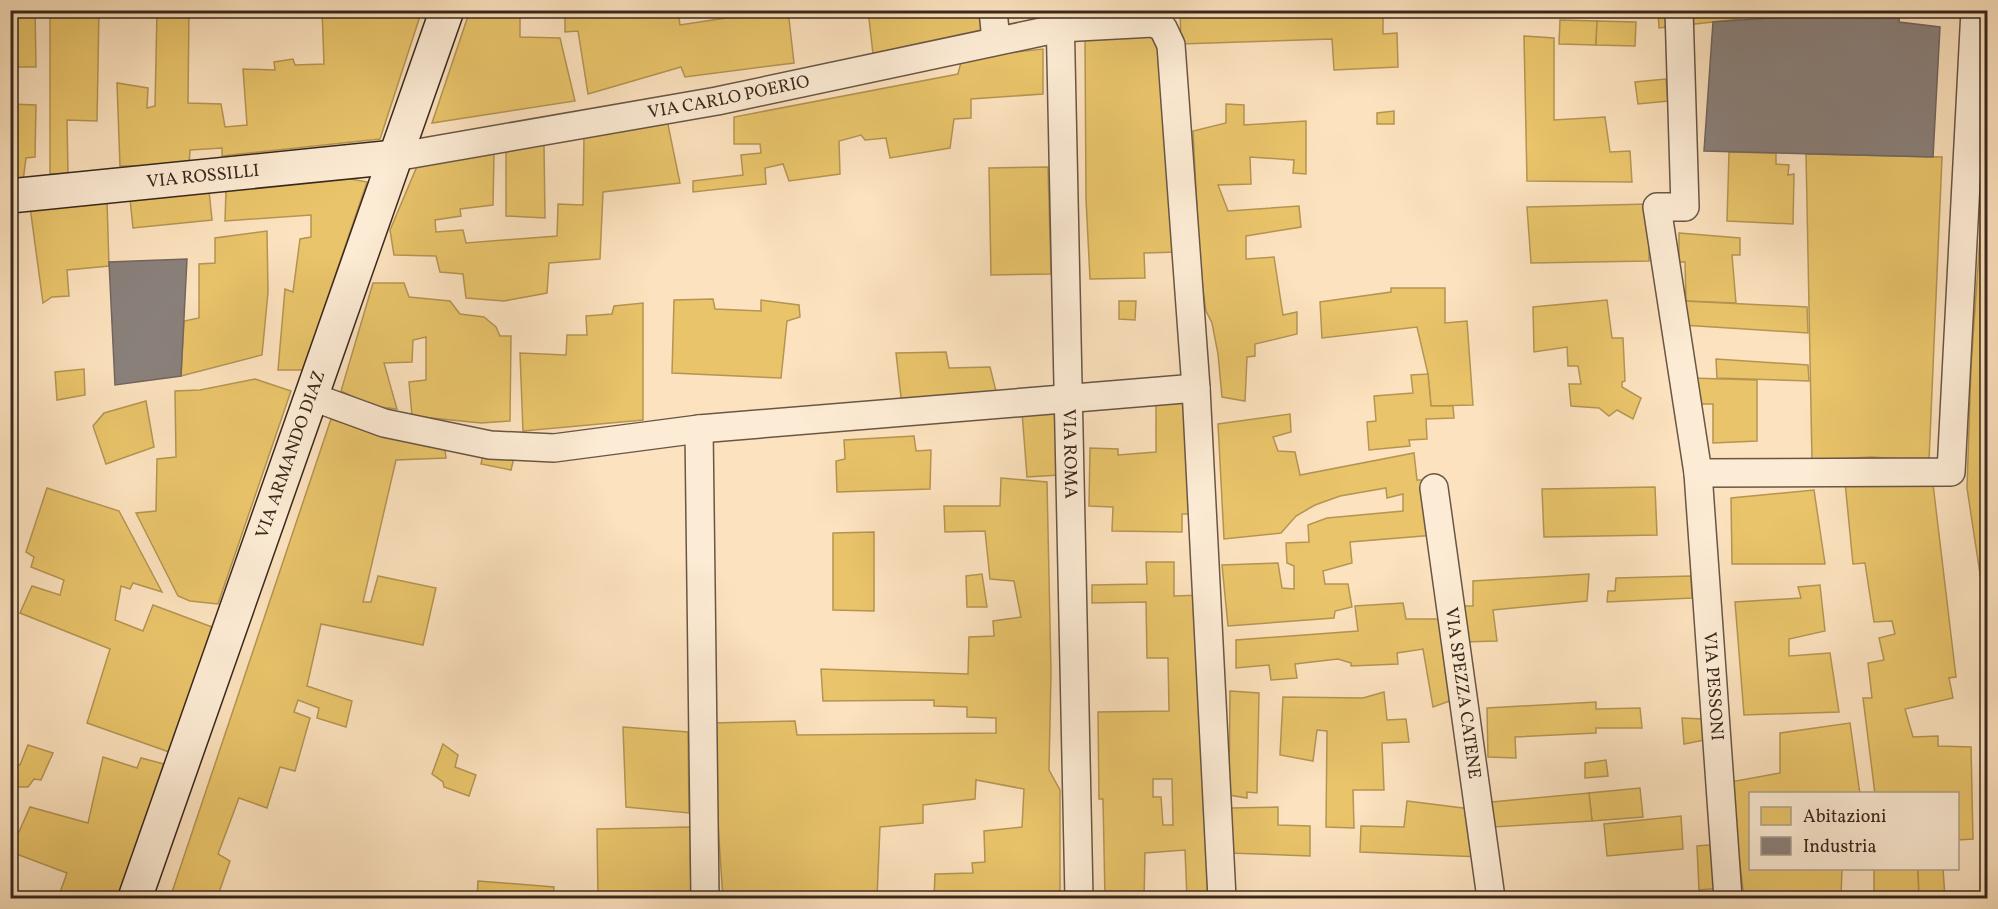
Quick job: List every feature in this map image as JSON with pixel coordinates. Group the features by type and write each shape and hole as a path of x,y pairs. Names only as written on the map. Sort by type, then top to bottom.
{"main road":[{"name":"VIA ARMANDO DIAZ","path":"135,898 447,10"},
{"name":"VIA ROSSILLI","path":"10,196 395,157"}],"street":[{"path":"993,10 996,41"},
{"name":"VIA PESSONI","path":"1679,10 1685,207 1657,207 1698,473 1728,898"},
{"path":"1698,473 1951,472 1975,10"},
{"name":"VIA CARLO POERIO","path":"395,157 717,101 996,41 1060,19 1153,23 1163,28 1172,45 1196,388"},
{"name":"VIA ROMA","path":"1060,19 1079,898"},
{"path":"310,396 384,423 490,445 554,448 699,429 1196,388 1222,898"},
{"path":"699,429 705,898"},
{"name":"VIA SPEZZA CATENE","path":"1434,488 1491,898"}],"building: Abitazioni":[{"path":"10,10 35,10 36,67 10,67"},
{"path":"50,10 99,10 97,121 67,120 68,174 50,174"},
{"path":"157,10 189,10 188,103 221,104 225,127 247,125 243,69 275,70 274,62 293,59 295,65 324,64 322,10 422,10 380,139 222,156 222,148 190,150 189,166 120,166 117,83 148,88 147,108 155,106"},
{"path":"470,10 520,10 520,37 560,38 575,101 432,123"},
{"path":"565,10 678,10 680,25 732,17 731,10 788,10 794,63 685,77 681,67 588,94 578,31 565,32"},
{"path":"868,10 983,10 985,36 873,54"},
{"path":"1014,10 1046,10 1046,19 1024,17"},
{"path":"1180,10 1226,10 1226,18 1294,16 1294,10 1383,10 1383,34 1397,33 1398,67 1334,70 1332,39 1181,44"},
{"path":"1658,10 1739,10 1740,19 1659,28"},
{"path":"1560,20 1597,21 1596,45 1559,44"},
{"path":"1597,21 1636,22 1635,46 1596,45"},
{"path":"1149,33 1160,48 1178,252 1144,253 1145,278 1090,279 1086,199 1085,39"},
{"path":"1524,36 1554,38 1554,120 1605,117 1610,152 1630,151 1632,182 1527,181"},
{"path":"1043,49 1043,94 971,99 971,118 954,119 950,148 890,158 886,138 865,140 861,135 839,141 840,174 789,181 783,164 765,168 766,184 693,192 693,181 743,175 741,155 761,153 760,144 734,144 734,117 958,74 962,58"},
{"path":"1666,79 1668,101 1638,104 1635,82"},
{"path":"10,104 36,105 35,157 26,158 23,181 10,182"},
{"path":"1226,104 1244,105 1244,125 1306,121 1306,174 1293,173 1294,160 1250,157 1251,184 1218,185 1228,211 1299,206 1301,227 1246,236 1246,259 1274,257 1283,315 1297,312 1297,334 1255,344 1255,356 1247,357 1245,401 1222,397 1218,354 1212,323 1206,311 1200,268 1193,131 1226,123"},
{"path":"1394,111 1394,124 1377,124 1377,113"},
{"path":"667,120 680,183 603,192 600,259 549,263 547,293 504,301 466,298 463,274 440,272 436,256 394,255 390,230 418,164 494,153 493,205 460,209 461,216 435,220 436,232 463,230 466,243 557,236 558,204 583,205 584,137"},
{"path":"1988,121 1988,634 1982,624 1982,587 1967,488 1971,367"},
{"path":"544,144 545,218 506,216 506,150"},
{"path":"1729,152 1776,153 1776,164 1789,165 1788,175 1794,174 1793,224 1727,221"},
{"path":"1806,154 1942,157 1929,461 1872,457 1812,460"},
{"path":"1048,167 1051,274 991,275 989,168"},
{"path":"336,176 367,182 303,370 278,370 285,289 293,292 300,239 311,237 311,215 225,221 226,190"},
{"path":"209,191 212,220 133,228 130,199"},
{"path":"107,201 109,266 67,270 69,296 52,297 43,303 30,207"},
{"path":"1649,204 1649,261 1531,263 1527,207"},
{"path":"267,231 268,292 262,355 181,376 184,321 199,318 199,264 215,263 215,238"},
{"path":"1679,233 1740,238 1740,255 1732,255 1736,303 1686,301 1685,262 1679,262"},
{"path":"373,283 404,283 409,297 450,301 460,314 484,317 496,327 500,336 511,336 510,421 481,423 412,416 409,382 426,380 426,337 413,340 412,362 384,363 397,409 372,406 341,391"},
{"path":"1391,288 1445,288 1445,323 1467,321 1473,405 1431,406 1428,374 1417,327 1322,338 1320,302 1391,292"},
{"path":"713,299 715,309 761,311 761,300 799,305 800,317 787,321 781,378 672,373 674,300"},
{"path":"1607,300 1612,338 1623,338 1625,381 1622,382 1622,387 1641,398 1633,419 1617,410 1609,416 1599,408 1571,406 1569,384 1581,384 1578,366 1568,366 1567,347 1534,352 1533,307"},
{"path":"1119,301 1136,301 1135,320 1119,319"},
{"path":"1683,301 1807,307 1808,333 1682,325"},
{"path":"643,303 643,420 523,431 520,353 566,355 567,335 587,335 586,316 612,314 614,306"},
{"path":"946,352 949,368 990,367 997,395 902,406 896,353"},
{"path":"1716,359 1808,365 1809,381 1717,378"},
{"path":"84,369 85,395 57,400 55,372"},
{"path":"1428,374 1431,406 1453,406 1454,418 1426,419 1427,439 1409,440 1410,446 1369,450 1367,422 1376,421 1374,396 1413,393 1411,375"},
{"path":"1690,378 1757,380 1757,441 1713,443 1713,404 1689,404"},
{"path":"255,379 291,391 218,604 190,601 178,596 136,513 156,511 157,459 176,457 175,391 200,390"},
{"path":"1156,397 1192,398 1190,514 1182,514 1182,532 1112,531 1113,507 1089,506 1090,448 1118,449 1118,455 1156,452"},
{"path":"146,401 154,447 106,464 93,426 104,413"},
{"path":"1054,410 1059,475 1027,477 1022,412"},
{"path":"1290,414 1291,432 1273,437 1278,451 1295,452 1300,475 1414,453 1417,480 1430,480 1435,535 1350,542 1352,563 1323,571 1325,584 1348,584 1352,607 1335,611 1334,618 1228,626 1222,565 1278,563 1282,588 1294,589 1294,566 1287,563 1286,543 1309,542 1308,525 1327,518 1403,511 1403,494 1387,498 1386,488 1340,496 1315,505 1296,516 1281,533 1224,539 1218,424"},
{"path":"331,419 356,427 443,436 446,458 396,460 363,602 371,602 378,576 436,588 423,645 321,624 307,686 352,701 346,727 317,718 319,708 298,700 294,712 310,718 295,771 280,767 267,808 239,798 218,854 230,861 217,898 170,898"},
{"path":"914,436 916,451 931,450 930,489 837,492 836,461 845,459 844,440"},
{"path":"484,450 515,454 511,470 481,464"},
{"path":"1001,478 1047,482 1051,672 1049,770 1060,790 1060,898 934,898 935,874 973,873 972,863 985,862 984,831 1022,827 1024,789 976,780 975,799 923,805 923,823 880,827 877,898 723,898 711,723 795,721 797,735 996,733 996,718 967,717 967,707 934,706 934,700 823,701 821,669 968,674 969,637 994,636 993,621 1021,617 1014,581 990,579 985,531 945,532 944,506 1000,506"},
{"path":"1845,482 1933,484 1956,677 1949,678 1953,698 1905,709 1913,737 1938,736 1938,746 1971,747 1973,839 1959,840 1959,792 1875,792 1863,698 1872,698 1868,663 1884,660 1879,638 1895,634 1892,621 1874,622 1865,563 1853,564"},
{"path":"1655,487 1657,535 1544,537 1542,489"},
{"path":"47,488 119,511 162,592 133,583 130,589 121,586 115,620 143,631 153,605 212,627 172,753 87,723 110,649 20,613 32,586 60,595 64,580 31,567 34,557 26,552"},
{"path":"1814,490 1825,564 1732,564 1731,498"},
{"path":"874,532 874,611 833,610 833,533"},
{"path":"1146,562 1174,562 1174,596 1203,595 1217,898 1187,898 1185,850 1145,853 1144,898 1105,898 1103,799 1099,799 1098,712 1169,711 1168,658 1147,658 1146,602 1092,603 1092,585 1147,584","holes":["1153,779 1172,779 1173,825 1163,825 1161,797 1153,797"]},
{"path":"982,574 987,607 967,607 966,576"},
{"path":"1589,574 1587,601 1493,610 1497,641 1463,642 1458,606 1473,606 1473,581"},
{"path":"1691,576 1692,598 1607,602 1608,591 1615,591 1616,578"},
{"path":"1820,585 1825,631 1789,639 1789,656 1830,653 1839,712 1744,715 1735,602 1801,598 1798,587"},
{"path":"1403,603 1406,619 1446,619 1458,698 1433,707 1423,649 1397,653 1398,664 1351,666 1351,663 1338,659 1295,664 1297,678 1271,680 1269,665 1236,668 1236,640 1358,631 1355,606"},
{"path":"1230,691 1259,693 1257,793 1247,792 1247,798 1229,795"},
{"path":"1384,692 1387,720 1406,719 1409,742 1382,743 1384,790 1353,790 1354,828 1326,827 1327,731 1317,730 1313,761 1280,755 1283,697 1363,698"},
{"path":"1596,702 1596,709 1640,708 1642,728 1596,728 1596,733 1515,737 1516,758 1488,757 1487,708"},
{"path":"1682,718 1703,719 1705,740 1684,744"},
{"path":"1850,723 1860,792 1749,792 1749,870 1842,870 1841,898 1744,898 1730,782 1780,773 1780,733"},
{"path":"623,727 688,732 689,813 626,807"},
{"path":"443,744 458,755 455,767 476,775 469,796 444,787 443,782 432,774"},
{"path":"28,745 53,753 41,780 34,779 28,787 10,787 10,763 20,765"},
{"path":"103,757 137,768 141,758 164,764 118,898 58,898 67,873 11,852 10,831 19,832 30,807 88,823"},
{"path":"1606,760 1608,776 1585,778 1585,763"},
{"path":"1640,788 1643,817 1592,821 1589,793"},
{"path":"1589,793 1592,821 1492,827 1492,802"},
{"path":"1407,801 1479,810 1481,857 1360,852 1361,826 1404,827"},
{"path":"1278,807 1278,825 1310,826 1310,856 1229,853 1231,808"},
{"path":"1681,816 1683,849 1607,856 1604,824"},
{"path":"690,827 691,898 598,898 597,829"},
{"path":"1721,844 1722,888 1699,890 1697,846"},
{"path":"1874,870 1918,870 1919,898 1874,898"},
{"path":"1918,870 1943,870 1945,898 1919,898"},
{"path":"478,881 554,887 553,898 477,898"},
{"path":"1265,892 1266,898 1238,898 1238,895"}],"building: Industria":[{"path":"1784,10 1900,10 1899,22 1940,27 1933,157 1704,151 1713,22 1784,17"},
{"path":"187,259 181,376 115,385 109,262"}]}
